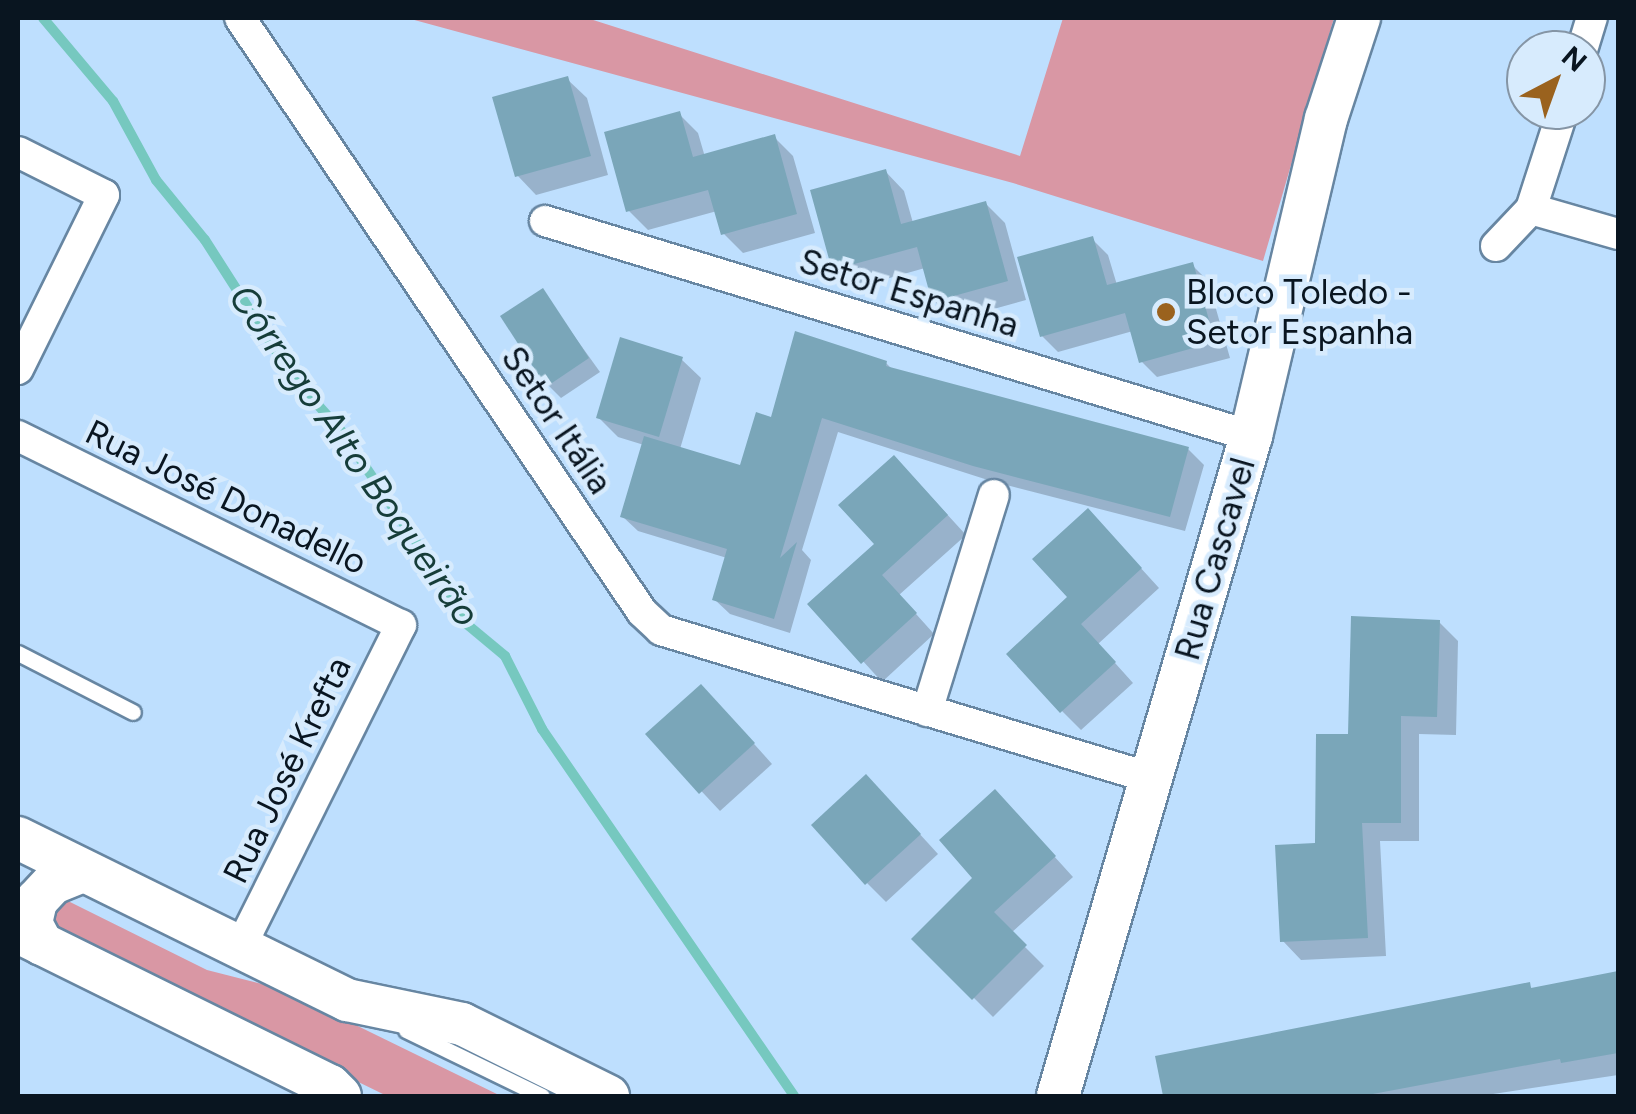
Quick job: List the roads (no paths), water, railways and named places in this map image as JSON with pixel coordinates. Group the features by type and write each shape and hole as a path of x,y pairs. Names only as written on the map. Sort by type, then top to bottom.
{"main road":[{"name":"Rua Cascavel","path":"1058,1096 1251,436 1326,120 1359,18"},
{"path":"18,838 346,1000 462,1024 608,1096"},
{"path":"84,871 52,883 36,901 30,938 340,1093"}],"street":[{"name":"Setor Itália","path":"240,18 642,612 661,630 1151,778"},
{"path":"1496,246 1531,209 1556,130"},
{"path":"18,152 104,195 18,369"},
{"path":"1531,209 1618,234"},
{"name":"Setor Espanha","path":"545,221 1251,436"},
{"name":"Rua José Donadello","path":"18,436 401,625"},
{"path":"926,711 994,495"},
{"name":"Rua José Krefta","path":"240,948 401,625"}],"lane":[{"path":"18,653 133,712"},
{"path":"346,1000 542,1096"}],"waterway":[{"name":"Córrego Alto Boqueirão","path":"43,18 113,101 156,180 205,240 292,376 342,432 431,564 463,621 505,656 542,729 794,1096"}],"place":[{"name":"Bloco Toledo - Setor Espanha","path":"1166,312"}]}
